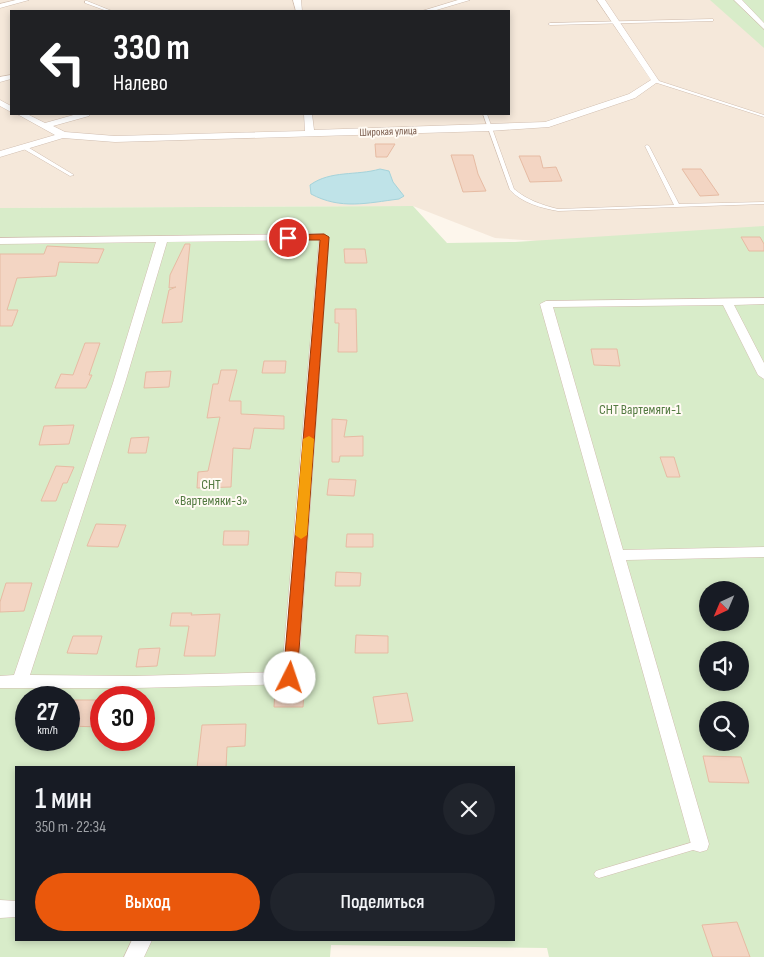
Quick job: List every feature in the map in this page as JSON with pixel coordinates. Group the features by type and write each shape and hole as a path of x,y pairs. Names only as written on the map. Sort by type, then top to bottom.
{"street":[{"path":"0,6 25,0"},
{"path":"430,10 466,0"},
{"path":"601,0 655,81"},
{"path":"738,0 764,27"},
{"name":"Широкая улица","path":"23,115 63,135 115,139 489,128 556,122 632,96 655,81"},
{"path":"44,126 82,115"},
{"path":"308,115 310,134"},
{"path":"0,154 63,135"},
{"path":"0,241 324,237 290,678 135,682 0,682"},
{"path":"20,681 119,383 162,240"},
{"path":"700,844 546,304 764,301"},
{"path":"727,302 764,375"},
{"path":"618,555 764,552"},
{"path":"0,909 15,909"},
{"path":"134,957 142,941"}],"lane":[{"path":"86,2 107,10"},
{"path":"550,24 712,20"},
{"path":"655,81 764,116"},
{"path":"485,115 512,190 518,196 558,210 764,203"},
{"path":"647,146 677,206"},
{"path":"24,147 72,175"},
{"path":"599,874 700,844"}],"shaded area":[{"path":"0,0 720,0 764,43 764,242 673,250 495,238 413,206 0,208"}],"green space":[{"path":"710,0 764,0 764,48"},
{"path":"413,206 447,243 515,242 764,226 764,957 549,957 547,948 331,945 330,957 0,957 0,208"}],"water":[{"path":"380,169 389,171 393,182 404,196 399,199 344,204 322,199 311,194 310,185 326,177"}],"building":[{"path":"375,144 395,144 387,157 376,157"},
{"path":"451,155 473,155 478,174 486,191 463,192"},
{"path":"519,156 540,156 543,168 556,167 562,181 530,182"},
{"path":"682,169 701,169 719,195 700,196"},
{"path":"741,237 760,237 764,244 764,251 749,251"},
{"path":"185,244 190,244 182,322 162,323 169,290 176,287 169,288 170,275"},
{"path":"47,246 104,249 98,263 59,262 56,276 17,278 7,310 18,310 12,326 0,326 0,254 44,254"},
{"path":"344,249 365,249 367,263 345,263"},
{"path":"335,309 356,309 357,352 338,352 339,323 335,323"},
{"path":"85,343 100,343 89,375 92,375 86,388 55,388 61,374 73,375"},
{"path":"591,349 617,349 620,366 594,365"},
{"path":"264,361 286,361 285,373 262,373"},
{"path":"221,370 237,370 229,401 241,401 241,414 284,416 284,429 254,428 250,449 233,448 231,487 197,488 198,472 208,471 220,417 207,418 213,384 218,384"},
{"path":"171,371 169,387 144,388 146,372"},
{"path":"332,419 347,420 344,437 363,436 363,456 340,456 339,462 332,462"},
{"path":"74,425 69,444 39,445 44,426"},
{"path":"149,437 146,453 128,453 131,438"},
{"path":"660,457 674,457 680,477 667,477"},
{"path":"56,466 74,467 67,483 63,483 56,501 41,501"},
{"path":"329,479 356,480 354,496 327,495"},
{"path":"96,524 126,525 118,547 87,546"},
{"path":"224,531 249,531 248,545 223,545"},
{"path":"347,534 373,534 373,547 346,547"},
{"path":"336,572 361,573 360,586 335,586"},
{"path":"6,583 32,583 24,611 0,612 0,602"},
{"path":"172,613 192,613 191,615 220,614 215,656 184,656 189,626 170,626"},
{"path":"356,635 388,636 388,653 355,653"},
{"path":"73,636 102,636 97,654 67,653"},
{"path":"160,648 157,666 136,667 139,649"},
{"path":"275,691 304,691 303,707 274,707"},
{"path":"407,693 413,721 378,724 373,697"},
{"path":"80,700 90,700 90,727 80,726"},
{"path":"246,724 245,746 227,747 226,766 197,766 202,725"},
{"path":"703,756 741,757 749,783 709,782"},
{"path":"737,922 750,957 713,957 702,925"}],"slow traffic":[{"path":"301,535 309,439"}],"route":[{"path":"288,238 324,237 290,678"}],"park label":[{"name":"СНТ Вартемяги-1","path":"640,409"},
{"name":"СНТ «Вартемяки-3»","path":"211,492"}]}
